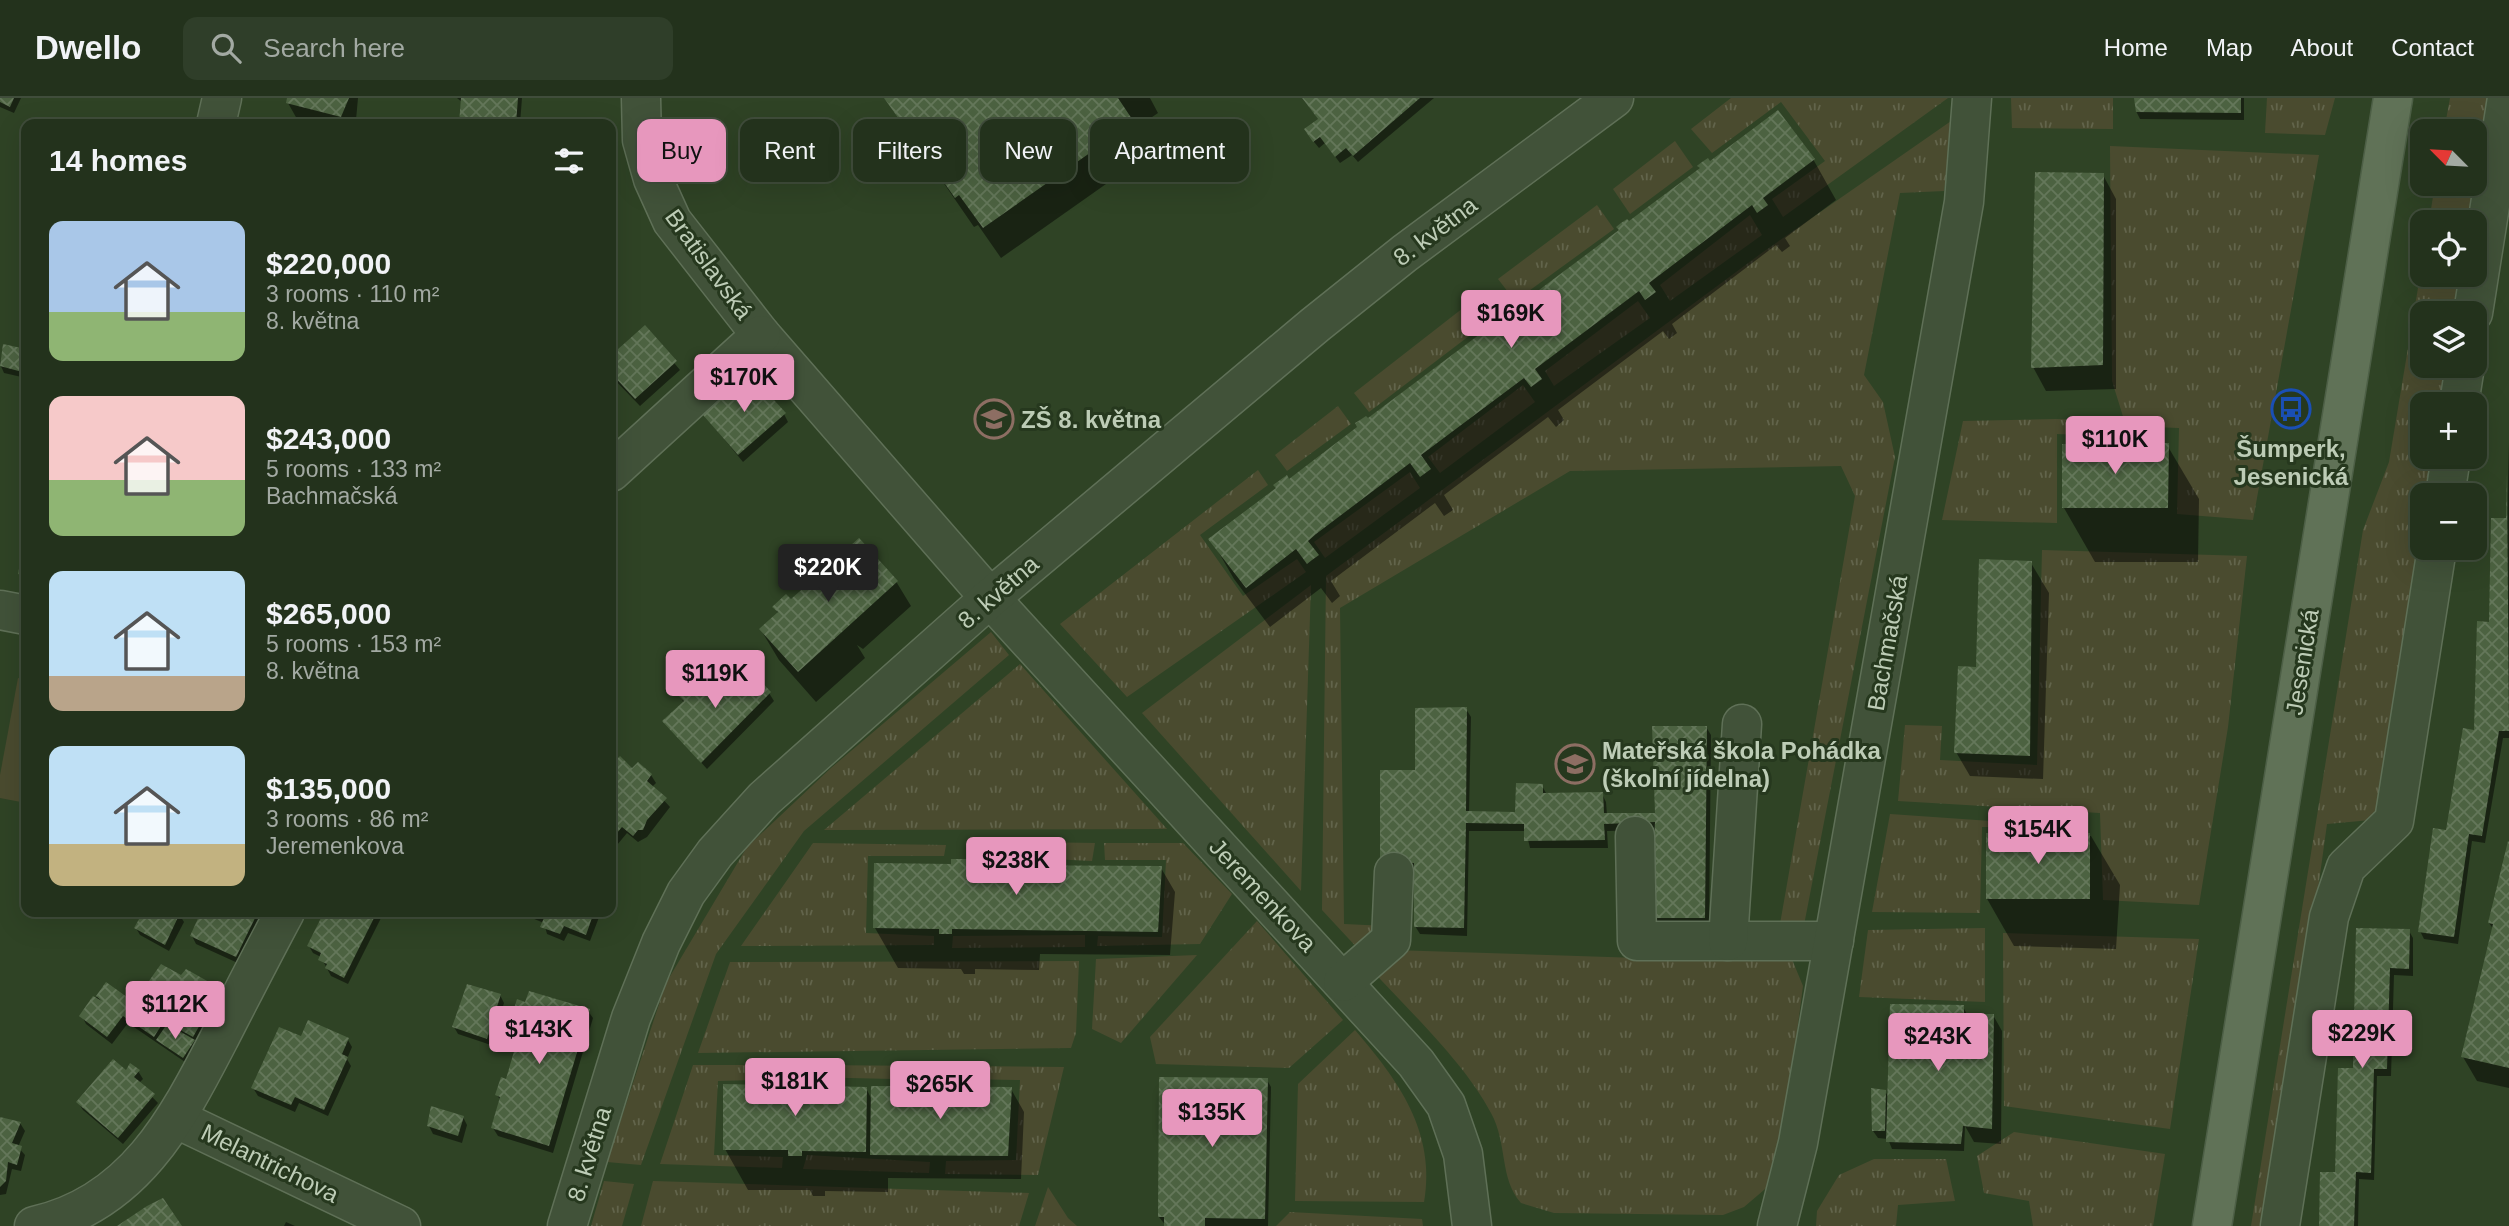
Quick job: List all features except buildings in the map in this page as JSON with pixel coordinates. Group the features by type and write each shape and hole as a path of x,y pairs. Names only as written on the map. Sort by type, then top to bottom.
{"main road":[{"name":"Jesenická","path":"2212,1226 2393,98"}],"street":[{"path":"217,119 222,98"},
{"name":"Bratislavská","path":"641,98 642,140 653,179 672,221 761,335 990,598"},
{"name":"8. května","path":"567,1226 631,1018 661,943 686,893 715,853 764,799 990,598 1395,261 1614,98"},
{"name":"Bachmačská","path":"1777,1226 1798,1143 1965,202 1972,98"},
{"path":"2475,301 2507,98"},
{"path":"616,467 761,335"},
{"path":"2280,1226 2329,917 2346,867 2394,821 2435,560"},
{"name":"Jeremenkova","path":"990,598 1416,1063 1446,1105 1463,1154 1472,1226"},
{"path":"0,610 21,614"},
{"path":"1728,941 1742,724"},
{"path":"1635,836 1637,941 1834,941"},
{"path":"1343,982 1391,940 1394,873"},
{"path":"34,1226 77,1212 139,1167 177,1119 282,917"},
{"name":"Melantrichova","path":"177,1119 401,1226"}],"green space":[{"path":"1731,98 1948,98 1783,217 1772,199 1825,161 1781,102 1712,153 1691,129"},
{"path":"2011,98 2113,98 2113,129 2012,128"},
{"path":"2267,98 2335,98 2325,135 2265,133"},
{"path":"2450,98 2497,98 2487,152 2487,119 2446,119"},
{"path":"1954,119 1944,191 1900,193 1864,375 1883,402 1895,457 1804,925 1780,924 1855,496 1841,466 1570,471 1340,608 1344,924 1386,926 1361,952 1322,910 1326,576 1763,252"},
{"path":"1675,141 1693,167 1630,214 1613,189"},
{"path":"2110,146 2319,155 2253,520 2177,514 2179,428 2126,426 2112,381"},
{"path":"2433,196 2479,196 2476,210 2431,210"},
{"path":"1597,205 1614,229 1515,301 1498,279"},
{"path":"1750,215 1762,235 1670,301 1660,285"},
{"path":"2418,287 2466,287 2464,301 2416,301"},
{"path":"1481,294 1498,314 1369,412 1354,393"},
{"path":"1638,301 1650,318 1554,386 1545,371"},
{"path":"2410,336 2410,378 2452,378 2450,392 2410,392 2410,469 2437,469 2435,483 2410,483 2410,560 2420,560 2382,819 2327,824 2265,1226 2251,1226 2363,530 2389,462"},
{"path":"1523,385 1535,402 1440,473 1428,457"},
{"path":"1338,406 1351,424 1287,471 1275,455"},
{"path":"1963,421 2101,421 2102,436 2057,434 2057,523 1942,520"},
{"path":"1258,470 1268,485 1200,535 1243,596 1297,559 1306,572 1127,697 1060,624"},
{"path":"1410,472 1420,488 1325,558 1314,542"},
{"path":"2042,550 2247,556 2228,727 2199,905 2103,900 2100,813 1898,801 1905,725 1942,726 1940,760 2037,765"},
{"path":"1311,585 1301,891 1142,713"},
{"path":"991,632 1009,655 804,831 716,954 641,1165 607,1162 666,983 747,847 831,768"},
{"path":"1020,664 1167,829 824,830"},
{"path":"18,678 21,679 21,802 0,798 0,775"},
{"path":"1890,814 2005,822 2006,827 1982,827 1980,913 1872,912"},
{"path":"967,841 1095,843 1092,861 967,855"},
{"path":"813,843 946,845 944,856 868,856 866,933 934,936 934,945 741,946"},
{"path":"1104,843 1183,843 1232,894 1200,944 1097,946 1098,936 1162,937 1166,860 1105,860"},
{"path":"1257,921 1343,1020 1289,1068 1156,1064 1150,1037"},
{"path":"1985,928 1985,1002 1859,997 1868,930"},
{"path":"2003,933 2199,939 2170,1129 2004,1106"},
{"path":"1085,935 1085,947 952,948 953,936"},
{"path":"1392,950 1638,958 1791,957 1803,986 1778,1178 1744,1207 1723,1215 1554,1213 1521,1203 1509,1183 1500,1137 1480,1094 1435,1038 1370,968"},
{"path":"1197,955 1121,1043 1092,1029 1096,959"},
{"path":"1079,961 1076,1033 1071,1048 698,1053 730,962"},
{"path":"1355,1030 1399,1088 1419,1130 1426,1177 1424,1202 1295,1201 1298,1084"},
{"path":"693,1065 790,1065 788,1079 718,1081 714,1155 783,1157 782,1168 660,1164"},
{"path":"806,1065 939,1066 938,1080 806,1077"},
{"path":"958,1066 1064,1067 1038,1175 945,1174 946,1161 1016,1160 1020,1080 958,1079"},
{"path":"2014,1132 2165,1154 2153,1226 2033,1226 2029,1201 1984,1193 1977,1156"},
{"path":"807,1155 930,1162 929,1173 803,1169"},
{"path":"1874,1159 1946,1159 1955,1201 1898,1205 1896,1226 1816,1226 1817,1211 1839,1175"},
{"path":"604,1181 634,1184 622,1226 591,1226"},
{"path":"653,1181 1029,1193 1019,1226 641,1226"},
{"path":"1048,1187 1068,1218 1077,1226 1035,1226"},
{"path":"1290,1212 1422,1219 1423,1226 1276,1226"}],"place":[{"name":"Šumperk, Jesenická","path":"2291,409"},
{"name":"ZŠ 8. května","path":"994,419"},
{"name":"Mateřská škola Pohádka (školní jídelna)","path":"1575,764"}]}
